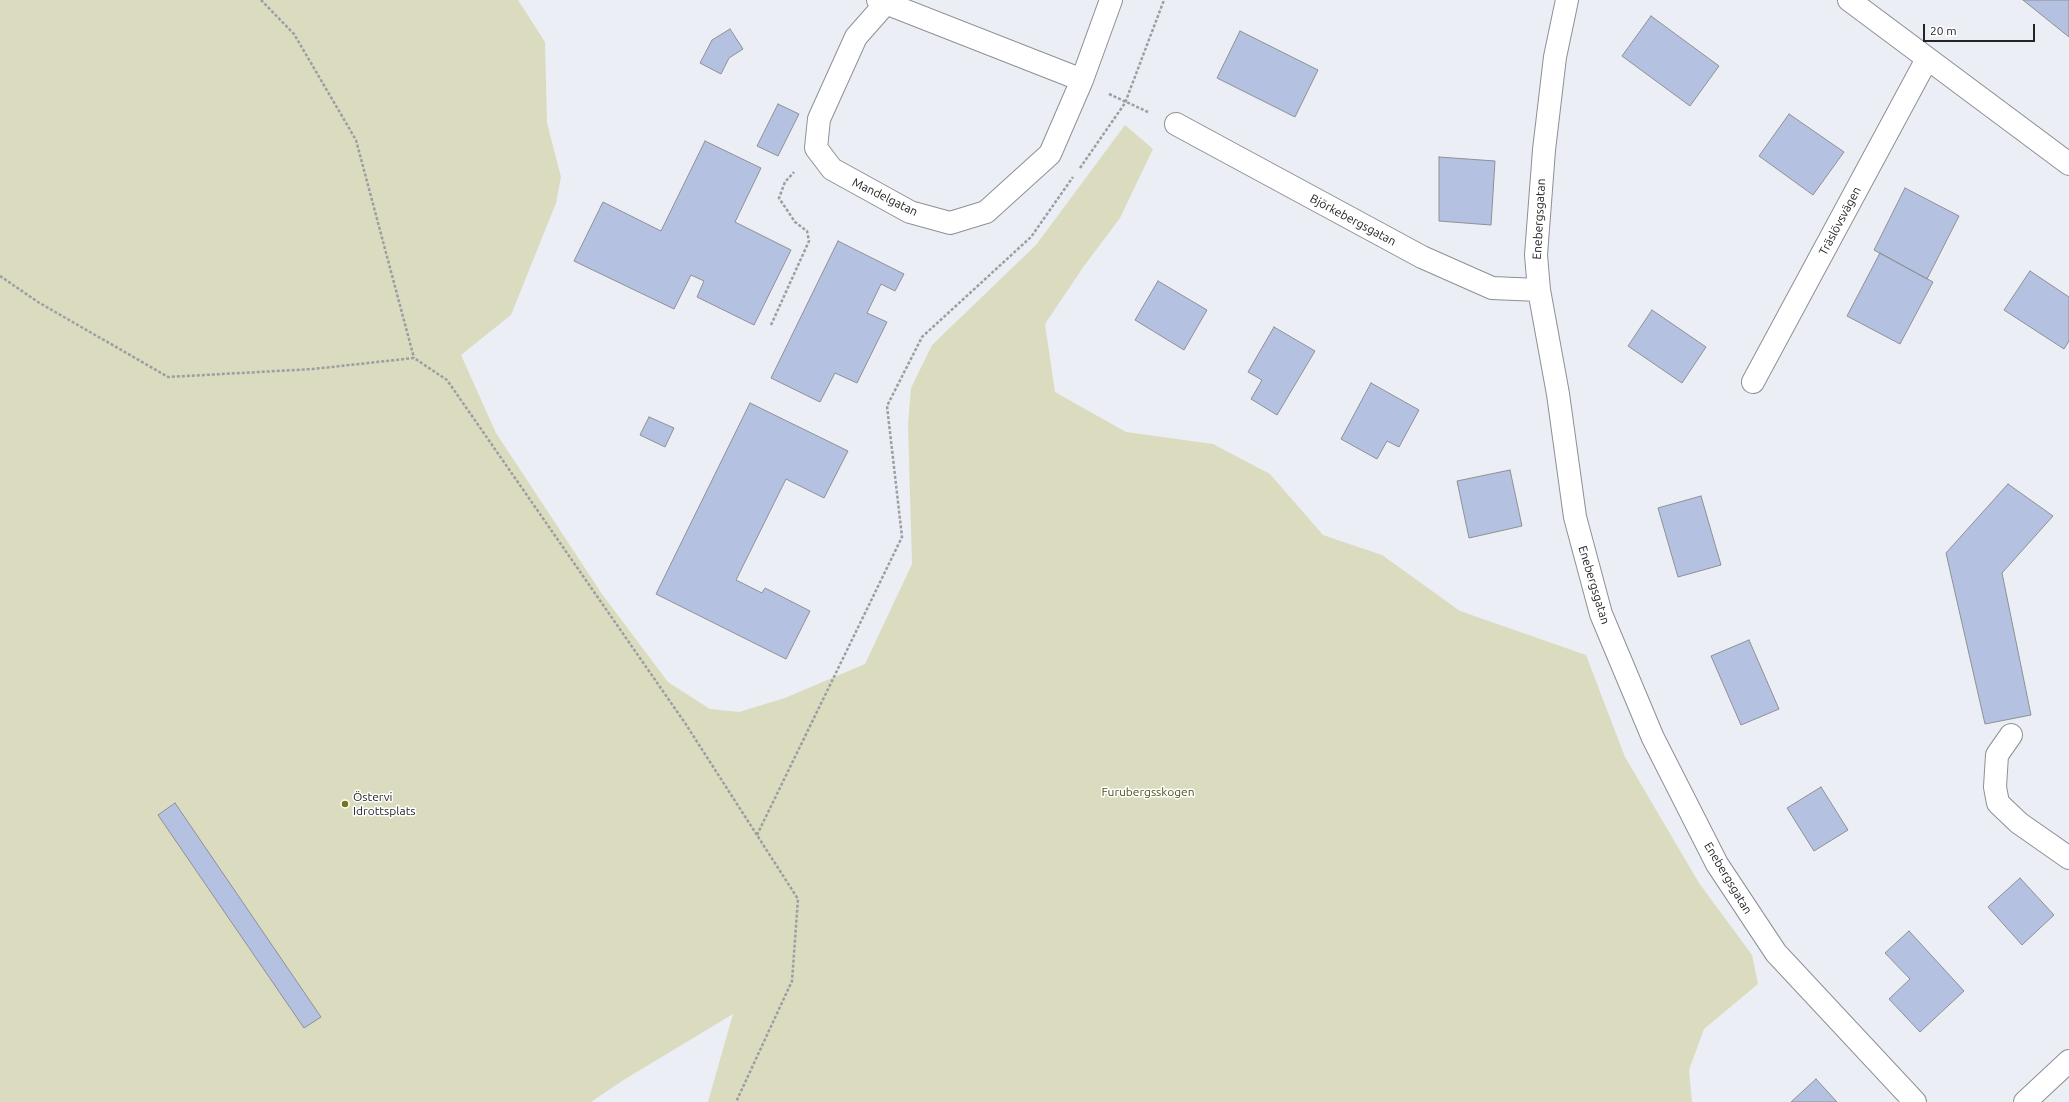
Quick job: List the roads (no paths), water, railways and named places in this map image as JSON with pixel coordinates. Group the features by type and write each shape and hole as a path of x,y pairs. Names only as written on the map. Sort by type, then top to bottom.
{"street":[{"name":"Mandelgatan","path":"882,2 856,37 819,119 816,148 832,169 882,198 910,212 950,223 986,212 1050,154 1082,80 1111,0"},
{"name":"Enebergsgatan","path":"1567,0 1555,58 1544,150 1536,255 1539,290 1558,394 1575,517 1601,614 1653,738 1716,864 1776,954 1915,1102"},
{"path":"1849,0 2069,164"},
{"path":"882,2 1082,80"},
{"name":"Träslövsvägen","path":"1753,382 1927,59"},
{"name":"Björkebergsgatan","path":"1176,124 1422,257 1492,288 1539,290"},
{"path":"2011,735 1997,755 1994,787 1998,803 2019,823 2069,858"},
{"path":"2025,1102 2069,1061"}],"place":[{"name":"Östervi Idrottsplats","path":"345,804"}],"park label":[{"name":"Furubergsskogen","path":"1148,792"}]}
